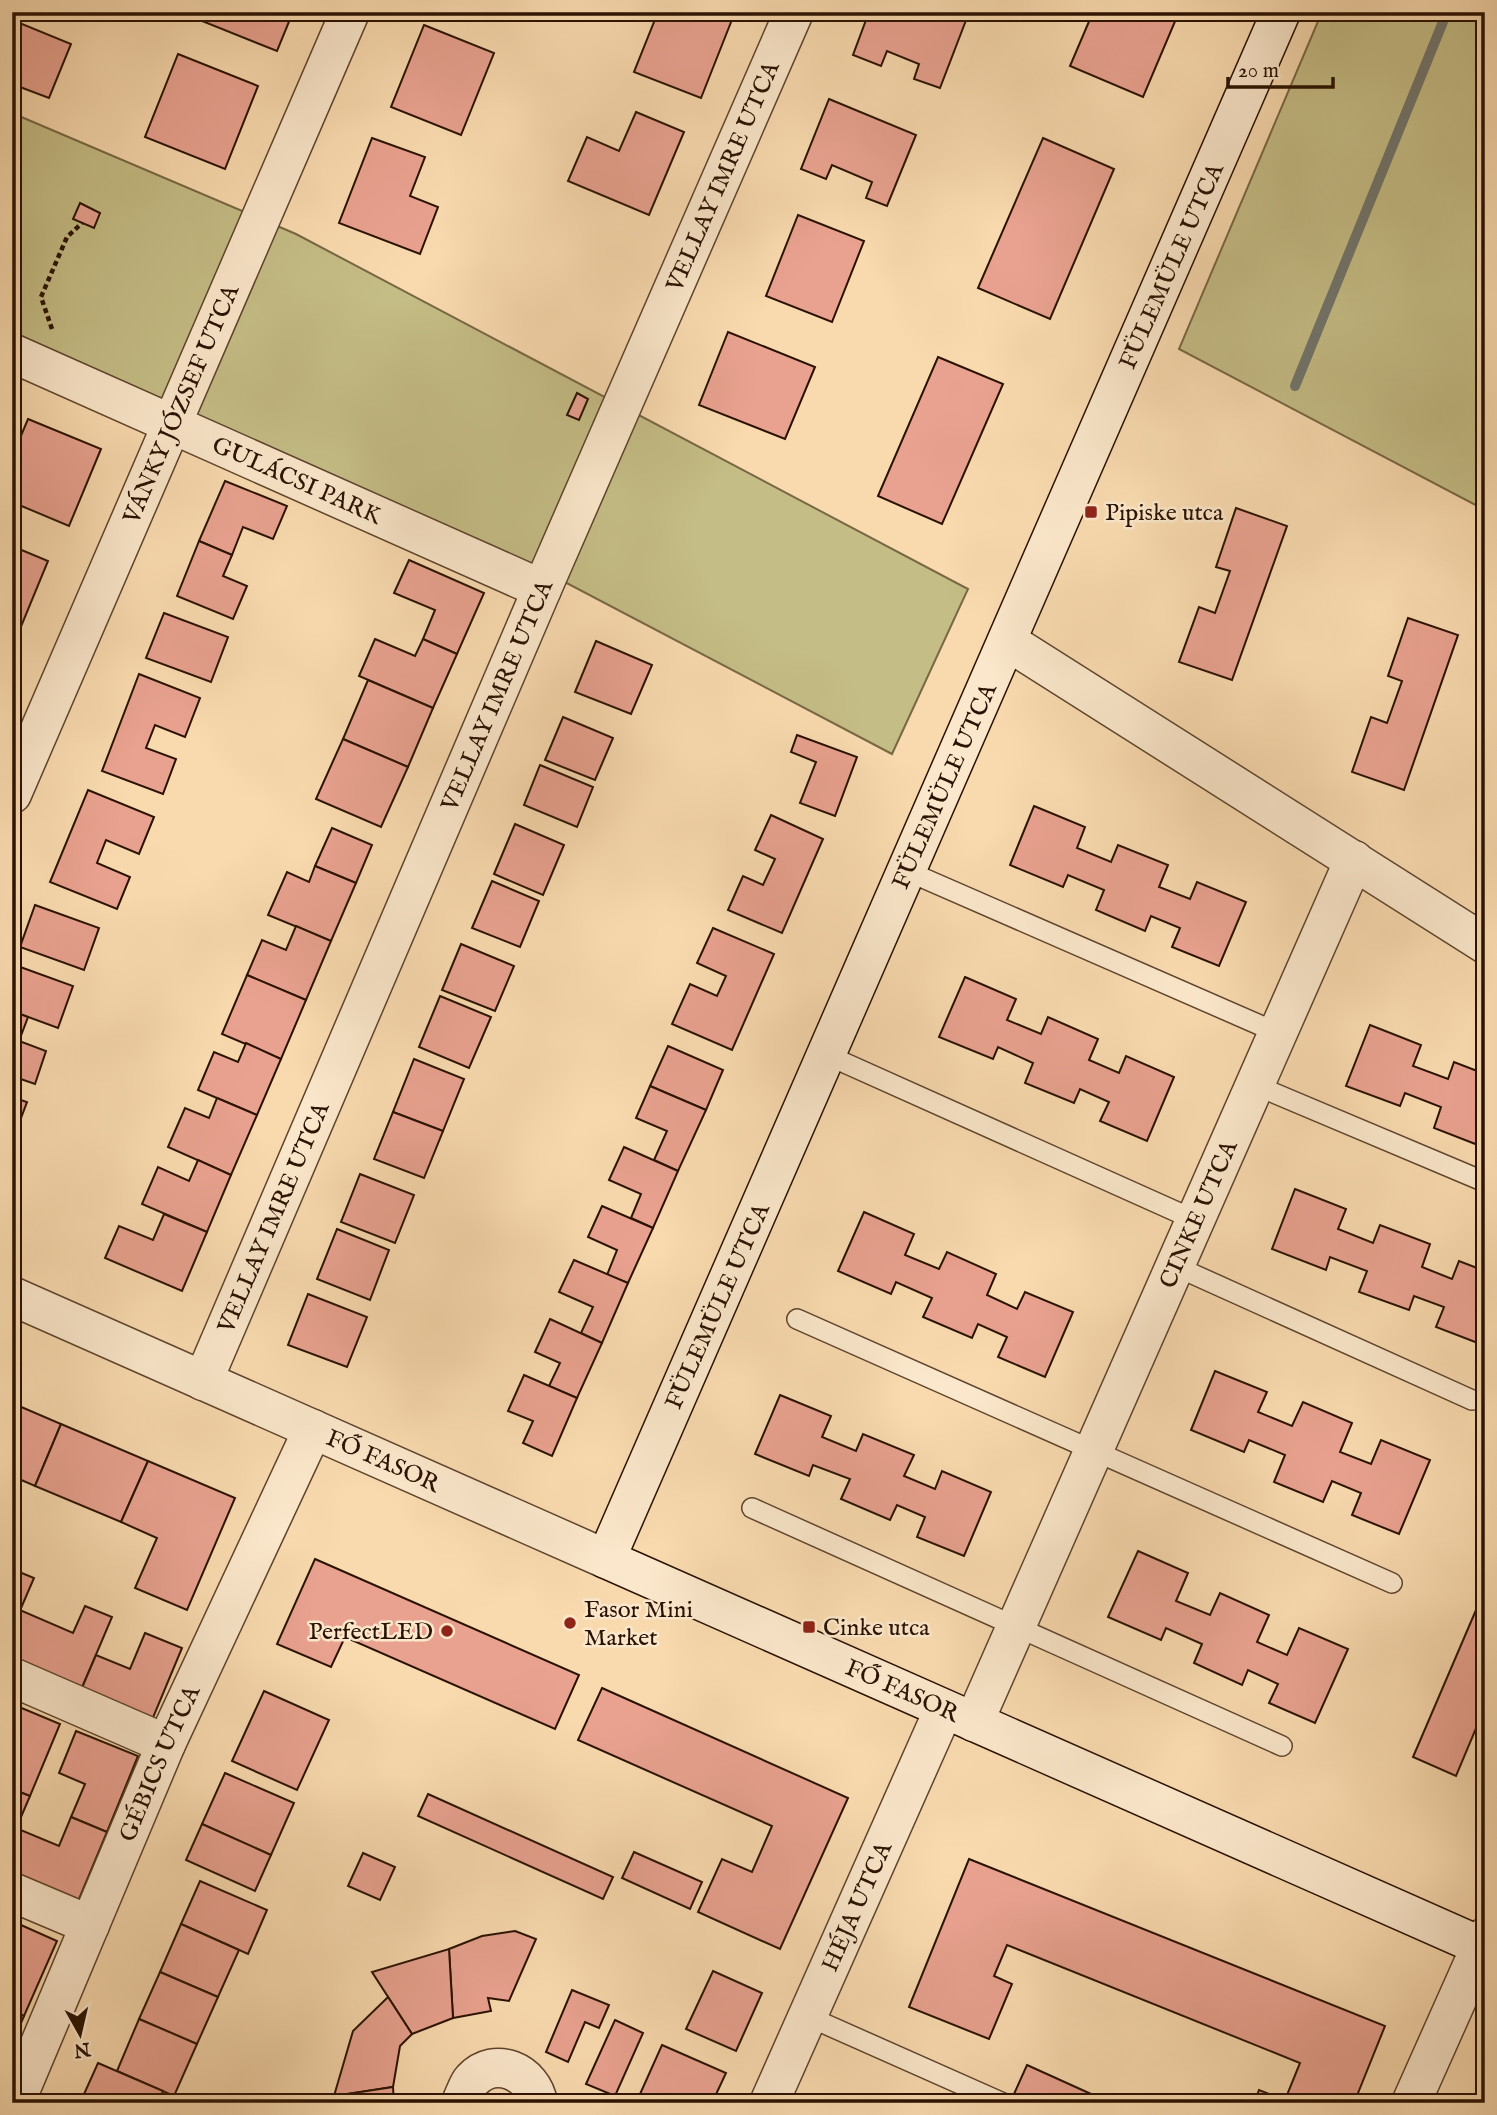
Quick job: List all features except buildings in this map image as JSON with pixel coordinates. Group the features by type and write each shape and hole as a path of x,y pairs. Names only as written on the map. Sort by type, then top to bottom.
{"street":[{"name":"VÁNKY JÓZSEF UTCA","path":"12,794 350,12"},
{"name":"VELLAY IMRE UTCA","path":"203,1381 542,589 794,12"},
{"name":"FÜLEMÜLE UTCA","path":"606,1559 1281,12"},
{"name":"GULÁCSI PARK","path":"25,359 542,589"},
{"path":"1007,641 1485,944"},
{"name":"CINKE UTCA","path":"959,1715 1016,1627 1354,860"},
{"name":"FŐ FASOR","path":"12,1296 1484,1944"},
{"name":"GÉBICS UTCA","path":"15,2103 166,1744 313,1429"},
{"path":"12,1677 166,1744"},
{"name":"HÉJA UTCA","path":"769,2103 807,2016 959,1715"},
{"path":"12,1892 90,1925"},
{"path":"1411,2103 1484,1944"},
{"path":"463,2103 472,2080 490,2068 512,2069 530,2081 538,2103"}],"lane":[{"path":"907,872 1278,1033"},
{"path":"827,1055 1195,1220"},
{"path":"1255,1085 1485,1182"},
{"path":"1175,1266 1472,1400"},
{"path":"797,1319 1392,1583"},
{"path":"752,1508 1282,1746"},
{"path":"807,2016 1003,2103"}],"path":[{"path":"25,359 54,334 41,297 67,237 82,223"}],"shaded area":[{"path":"1322,12 1485,12 1485,510 1179,349"},
{"path":"12,113 296,234 968,589 892,754 519,558 12,332"}],"waterway":[{"path":"1295,386 1447,12"}],"place":[{"name":"Pipiske utca","path":"1091,512"},
{"name":"Fasor Mini Market","path":"570,1623"},
{"name":"Cinke utca","path":"809,1627"},
{"name":"PerfectLED","path":"447,1631"}]}
